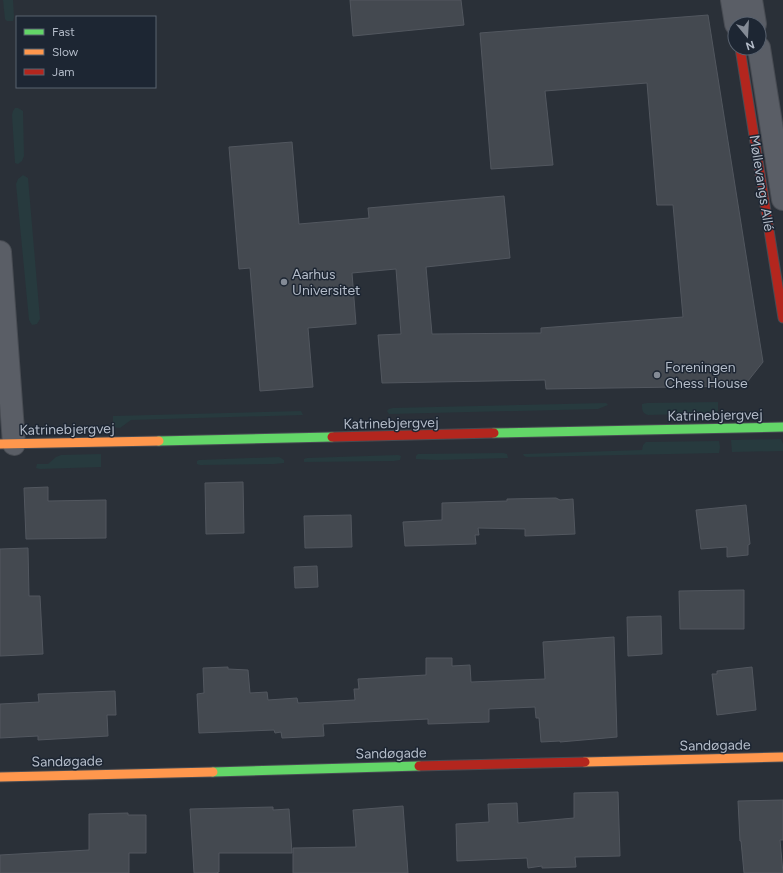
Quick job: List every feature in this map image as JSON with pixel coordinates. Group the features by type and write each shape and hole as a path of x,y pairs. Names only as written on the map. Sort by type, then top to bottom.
{"street":[{"path":"732,0 735,16"},
{"path":"751,0 754,16"},
{"name":"Møllevangs Allé","path":"741,56 783,318"},
{"name":"Møllevangs Allé","path":"760,56 783,199"},
{"path":"0,252 13,414 7,444"},
{"name":"Katrinebjergvej","path":"7,444 783,427"},
{"name":"Sandøgade","path":"0,777 783,757"}],"green space":[{"path":"3,0 13,0 13,21 7,21 5,19"},
{"path":"15,108 23,111 24,156 22,161 18,164 15,163 12,115"},
{"path":"23,175 28,178 40,319 37,324 32,325 29,320 16,184 18,179"},
{"path":"718,402 718,413 648,415 643,412 642,408 642,404 647,403"},
{"path":"606,403 608,405 598,409 389,414 387,411 393,408"},
{"path":"301,411 303,415 131,420 120,428 113,427 113,416"},
{"path":"781,439 783,451 732,452 731,440"},
{"path":"719,441 719,453 527,457 523,454 642,450 643,445 646,442"},
{"path":"101,454 101,467 36,468 37,464 48,464 56,457 61,455"},
{"path":"418,454 507,454 508,458 437,460 416,459"},
{"path":"401,456 400,460 394,461 304,462 304,459 307,458"},
{"path":"279,457 284,460 284,463 197,464 197,461 199,460"}],"building":[{"path":"350,0 461,0 464,25 353,36"},
{"path":"708,15 763,362 744,386 546,389 545,380 382,383 378,335 401,334 396,269 352,273 356,324 308,328 313,387 260,391 250,268 239,269 229,147 292,142 299,224 369,218 368,208 504,196 510,258 426,267 432,334 541,333 541,328 683,317 673,205 657,205 647,83 545,91 553,165 491,169 480,33"},
{"path":"243,482 244,533 206,534 205,483"},
{"path":"48,487 48,501 106,500 106,538 26,539 24,488"},
{"path":"556,498 560,500 573,499 575,534 525,536 525,529 478,528 479,535 475,535 476,544 405,546 403,522 442,520 442,503"},
{"path":"746,505 750,544 748,545 748,555 727,557 727,547 701,549 696,510"},
{"path":"351,515 352,547 305,548 304,516"},
{"path":"28,548 29,596 40,596 43,654 0,656 0,549"},
{"path":"317,566 318,587 295,588 294,567"},
{"path":"744,590 744,629 680,629 679,591"},
{"path":"661,616 662,654 628,656 627,617"},
{"path":"614,637 617,737 560,742 541,742 539,718 536,718 535,707 489,709 489,722 428,724 428,719 323,724 324,736 282,738 281,732 275,733 274,730 199,733 197,694 204,693 203,668 228,667 228,669 248,670 250,693 267,692 268,700 297,698 298,703 355,700 354,689 359,689 358,679 426,675 426,658 452,658 452,666 470,665 471,682 545,679 543,642"},
{"path":"752,667 756,710 717,715 712,674 717,674 717,671"},
{"path":"115,691 116,715 107,715 108,736 38,740 38,736 0,738 0,704 39,702 38,694"},
{"path":"618,792 620,856 575,857 576,867 542,868 542,866 528,868 527,858 457,861 456,824 489,822 488,804 517,803 518,823 574,818 574,793"},
{"path":"783,800 783,840 780,840 783,873 744,873 740,841 738,801"},
{"path":"403,806 408,873 293,873 293,848 356,847 353,810"},
{"path":"273,807 273,810 289,809 292,853 219,853 219,872 194,873 190,809"},
{"path":"128,813 128,815 146,815 146,853 129,853 129,873 0,873 0,855 89,850 89,814"}],"traffic: fast":[{"path":"494,433 783,427"},
{"path":"159,441 332,437"},
{"path":"213,772 419,766"}],"traffic: slow":[{"path":"0,444 159,441"},
{"path":"585,762 783,757"},
{"path":"0,777 213,772"}],"traffic: jam":[{"path":"741,56 783,318"},
{"path":"332,437 494,433"},
{"path":"419,766 585,762"}],"place":[{"name":"Aarhus Universitet","path":"284,282"},
{"name":"Foreningen Chess House","path":"657,375"}]}
